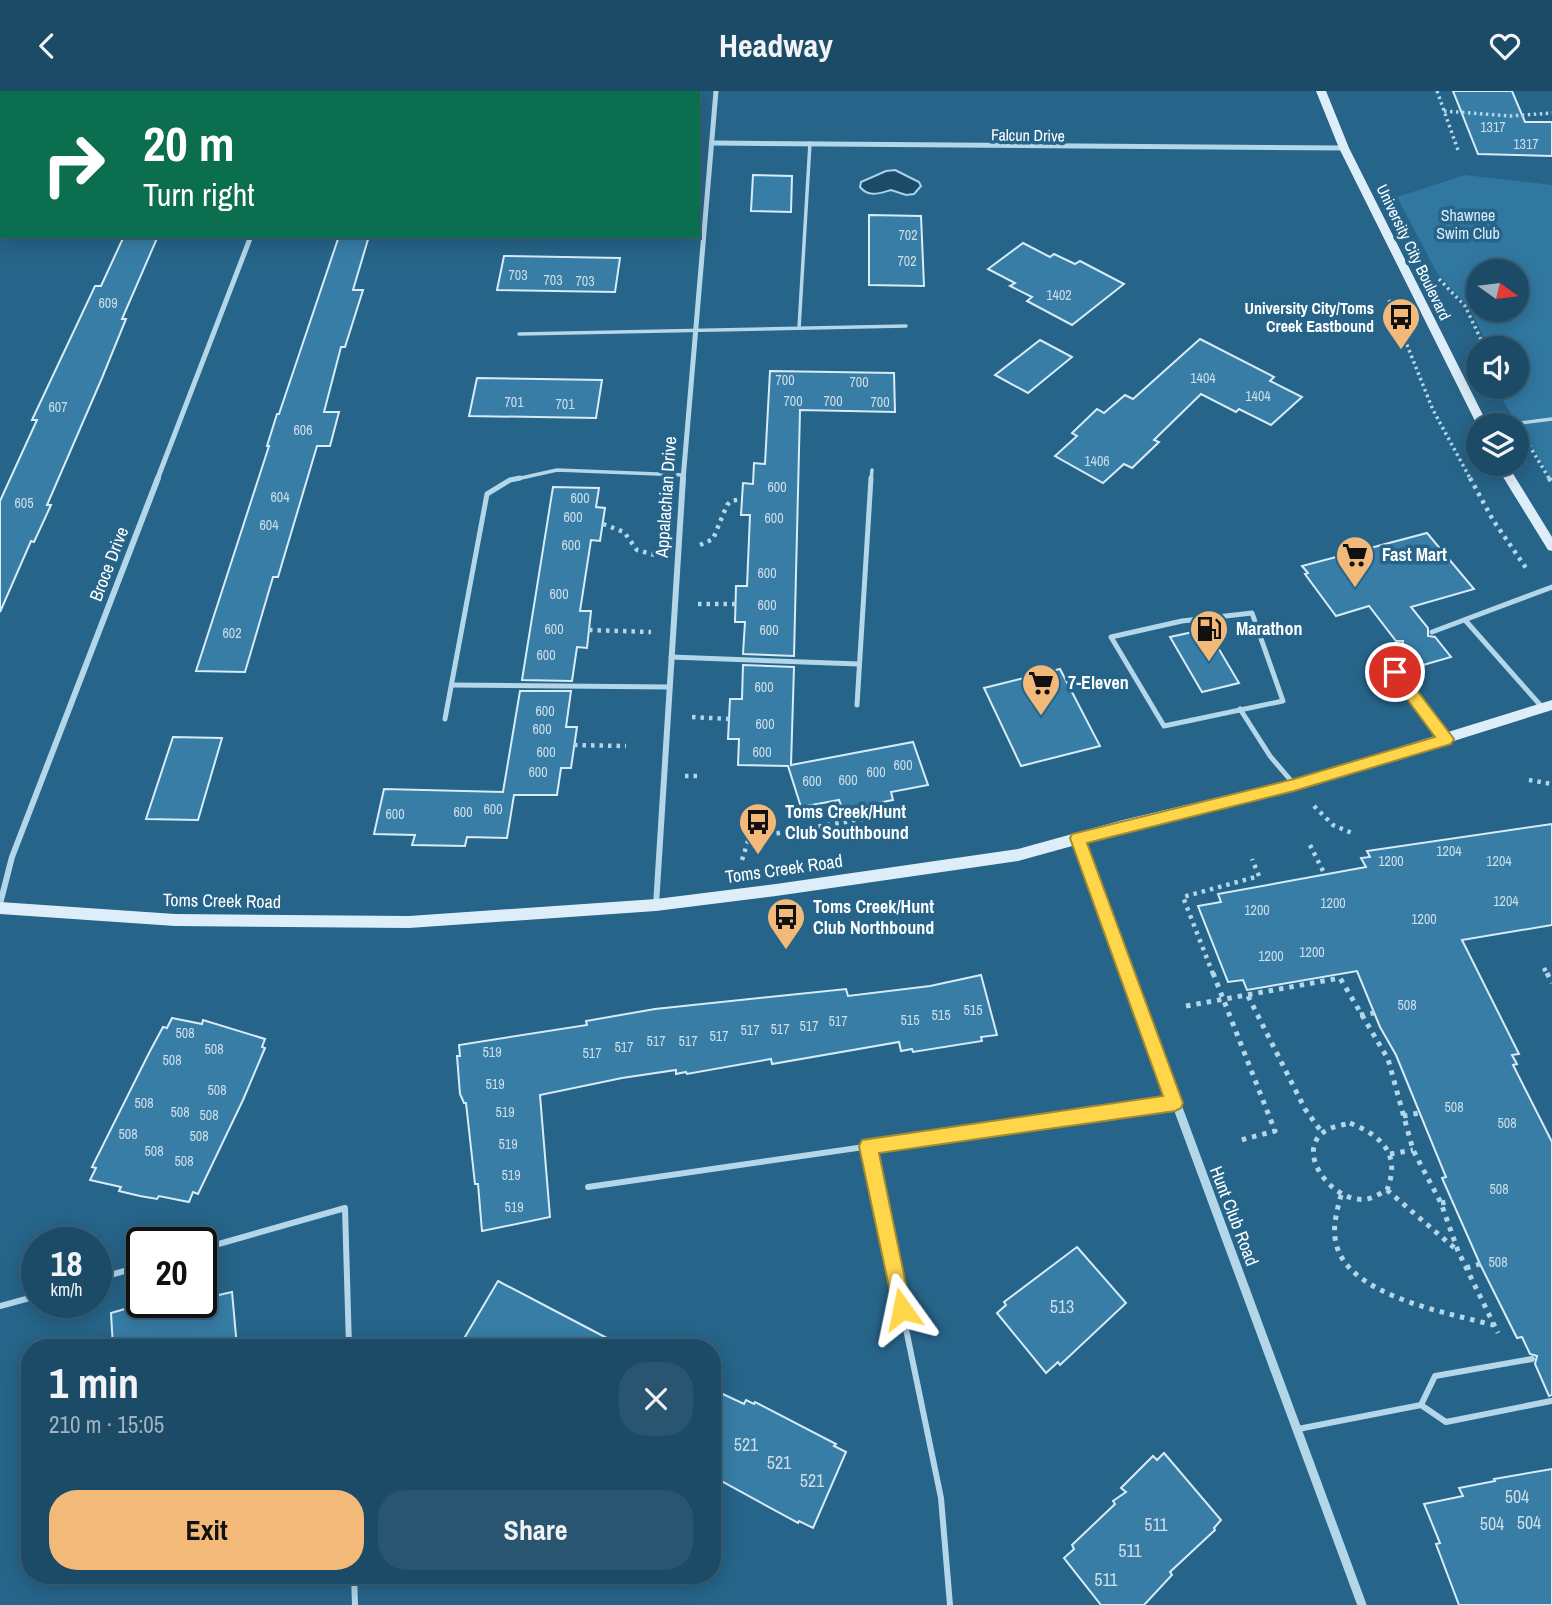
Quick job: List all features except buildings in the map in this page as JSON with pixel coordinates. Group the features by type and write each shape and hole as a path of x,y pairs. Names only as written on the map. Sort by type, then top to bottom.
{"main road":[{"name":"University City Boulevard","path":"1321,91 1344,148 1477,413"},
{"path":"1508,476 1552,547"},
{"name":"Toms Creek Road","path":"0,906 175,920 331,923 516,916 656,905 1018,855 1294,785 1547,706"}],"street":[{"name":"Appalachian Drive","path":"656,905 683,475 701,231 716,91"},
{"name":"Falcun Drive","path":"712,143 1344,148"},
{"name":"Broce Drive","path":"0,906 12,856 249,238"},
{"name":"Hunt Club Road","path":"1078,838 1362,1605"}],"lane":[{"path":"799,328 810,143"},
{"path":"519,334 906,326"},
{"path":"1529,422 1552,419"},
{"path":"445,719 486,494 510,480 557,470 683,475"},
{"path":"857,705 872,470"},
{"path":"1432,632 1552,587"},
{"path":"1252,613 1283,701 1240,709 1164,726 1111,637 1182,621 1252,613"},
{"path":"1465,620 1547,706"},
{"path":"1399,645 1380,652 1446,739"},
{"path":"671,657 859,664"},
{"path":"452,685 669,687"},
{"path":"1240,709 1270,756 1294,785"},
{"path":"587,1187 1175,1103"},
{"path":"868,1146 941,1498 950,1605"},
{"path":"217,1244 345,1208 349,1339"},
{"path":"0,1306 21,1300"},
{"path":"1421,1405 1435,1376 1532,1359"},
{"path":"1297,1429 1421,1405 1446,1422 1551,1401"},
{"path":"355,1584 355,1605"}],"path":[{"path":"1437,91 1459,153"},
{"path":"1444,111 1505,116 1552,113"},
{"path":"1505,116 1507,121"},
{"path":"1433,273 1465,306 1479,336"},
{"path":"1388,297 1433,410 1493,520 1543,591"},
{"path":"603,524 622,529 630,535 637,550 678,556 710,542 727,505 731,501 742,499"},
{"path":"675,604 736,604"},
{"path":"589,630 673,633"},
{"path":"667,716 729,719"},
{"path":"574,745 626,746"},
{"path":"1529,780 1552,784"},
{"path":"742,860 749,838 869,818 866,805"},
{"path":"1333,825 1352,833"},
{"path":"1310,845 1325,875"},
{"path":"1241,1140 1275,1131 1182,897 1259,876 1251,859"},
{"path":"1544,968 1552,983"},
{"path":"1185,1006 1340,978 1388,1059 1413,1150 1441,1203 1458,1251 1498,1333"},
{"path":"1248,996 1305,1109 1321,1131"},
{"path":"1360,1015 1374,1013"},
{"path":"1403,1115 1419,1113"},
{"path":"1350,1123 1381,1139 1391,1154 1394,1167 1387,1190 1367,1200 1341,1195 1328,1185 1317,1172 1313,1157 1314,1143 1321,1131 1334,1124 1350,1123"},
{"path":"1391,1154 1413,1150"},
{"path":"1387,1190 1458,1251"},
{"path":"1341,1195 1334,1233 1337,1250 1350,1267 1376,1287 1405,1300 1494,1325"},
{"path":"1441,1203 1452,1201"},
{"path":"1466,1268 1480,1264"}],"green space":[{"name":"Shawnee Swim Club","path":"1465,175 1552,185 1552,479 1529,442 1529,413 1511,413 1502,399 1529,399 1529,336 1483,336 1476,322 1530,322 1530,259 1466,259 1466,304 1437,273 1397,197"}],"shaded area":[{"path":"895,170 919,182 921,186 914,194 906,195 891,190 871,194 860,187 861,182"}],"place":[{"name":"University City/Toms Creek Eastbound","path":"1401,351"},
{"name":"Fast Mart","path":"1355,589"},
{"name":"Marathon","path":"1209,663"},
{"name":"7-Eleven","path":"1041,717"},
{"name":"Toms Creek/Hunt Club Southbound","path":"758,856"},
{"name":"Toms Creek/Hunt Club Northbound","path":"786,951"}],"route":[{"path":"902,1309 868,1146 1175,1103 1078,838 1294,785 1446,739 1395,672"}]}
